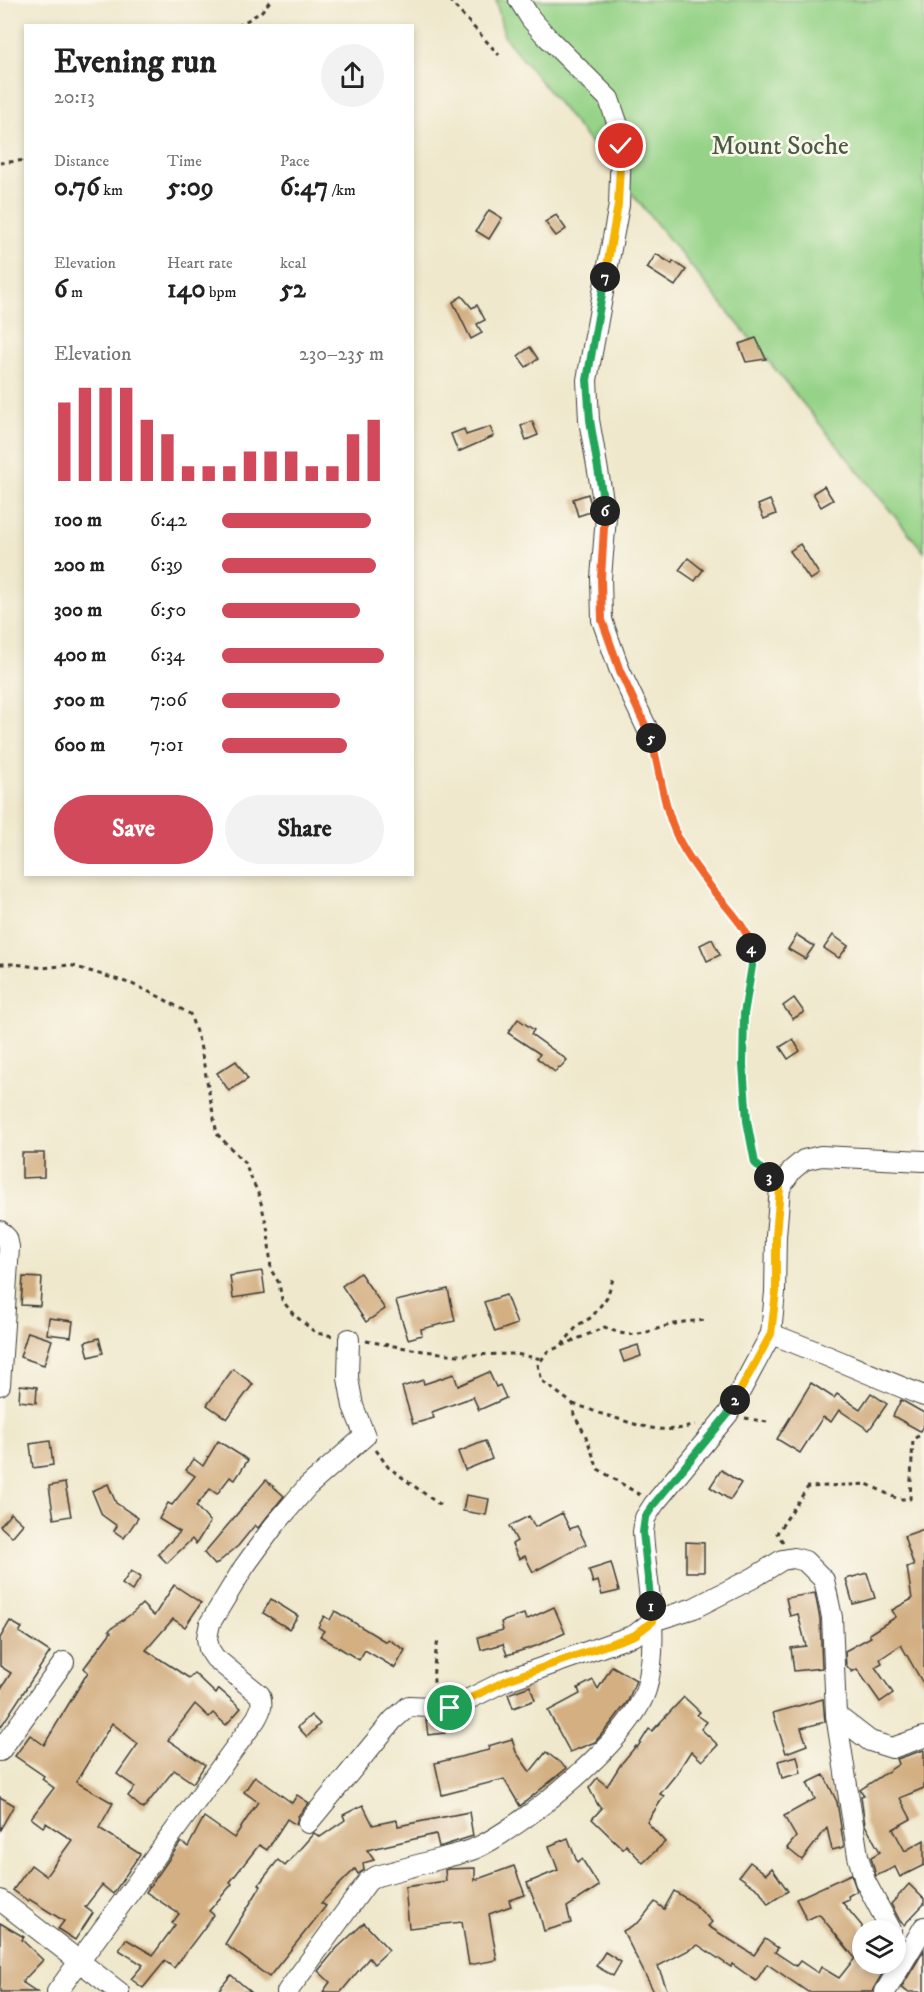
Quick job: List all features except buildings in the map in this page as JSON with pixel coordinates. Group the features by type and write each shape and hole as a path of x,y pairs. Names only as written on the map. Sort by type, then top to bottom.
{"street":[{"path":"519,0 531,19 547,37 609,99 619,128 621,146 618,205 587,380 589,410 606,517 601,578 602,620 620,671 652,738"},
{"path":"287,1992 368,1881 377,1876 473,1849 540,1808 611,1742 636,1713 647,1687 653,1656 653,1621 643,1532 645,1518 728,1414 771,1334 776,1292 776,1236 780,1188 792,1170 804,1160 821,1156 924,1161"},
{"path":"0,1231 7,1238 9,1247 0,1385"},
{"path":"771,1334 819,1351 924,1396"},
{"path":"57,1992 261,1710 260,1695 215,1658 209,1649 207,1638 210,1623 244,1567 273,1527 308,1487 365,1436 353,1406 348,1378 349,1339"},
{"path":"308,1823 393,1720 409,1706 450,1708 507,1680 635,1635 653,1621 694,1608 753,1578 782,1560 794,1558 805,1561 824,1580 832,1617 836,1715 858,1856 865,1881 886,1920"},
{"path":"0,1751 64,1662"},
{"path":"836,1715 870,1741 892,1748 924,1737"},
{"path":"0,1900 119,1992"},
{"path":"906,1955 924,1927"},
{"path":"885,1992 895,1974"}],"path":[{"path":"241,24 261,12 271,0"},
{"path":"448,0 500,55"},
{"path":"0,163 24,160"},
{"path":"652,738 670,817 683,847 710,887 741,925 751,943 752,966 744,1014 743,1065 747,1121 755,1163 780,1188"},
{"path":"0,964 43,968 70,965 132,984 190,1014 204,1062 217,1134 244,1162 259,1195 268,1231 271,1270 279,1283 282,1300 293,1314 316,1333 458,1355 515,1354 542,1359"},
{"path":"561,1346 578,1325 592,1317 607,1297 613,1279"},
{"path":"708,1320 681,1322 639,1335 619,1334 605,1327 547,1352 538,1365 542,1381 573,1404 657,1430 682,1429 728,1414"},
{"path":"573,1404 574,1415 585,1434 598,1469 654,1504"},
{"path":"794,1558 777,1533 808,1487 867,1484 898,1499 910,1499 913,1439 924,1433"},
{"path":"365,1436 388,1467 440,1505"},
{"path":"438,1640 434,1661 434,1686 450,1708"}],"green space":[{"name":"Mount Soche","path":"496,0 924,0 924,552 504,36"}],"route":[{"path":"450,1708 507,1680 635,1635 653,1621 644,1547 645,1518 728,1414 771,1334 776,1292 776,1236 780,1188 755,1163 747,1121 743,1065 744,1014 752,966 751,943 741,925 710,887 683,847 670,817 652,738 620,671 602,620 601,578 606,517 590,420 587,380 618,205 621,146"}]}
